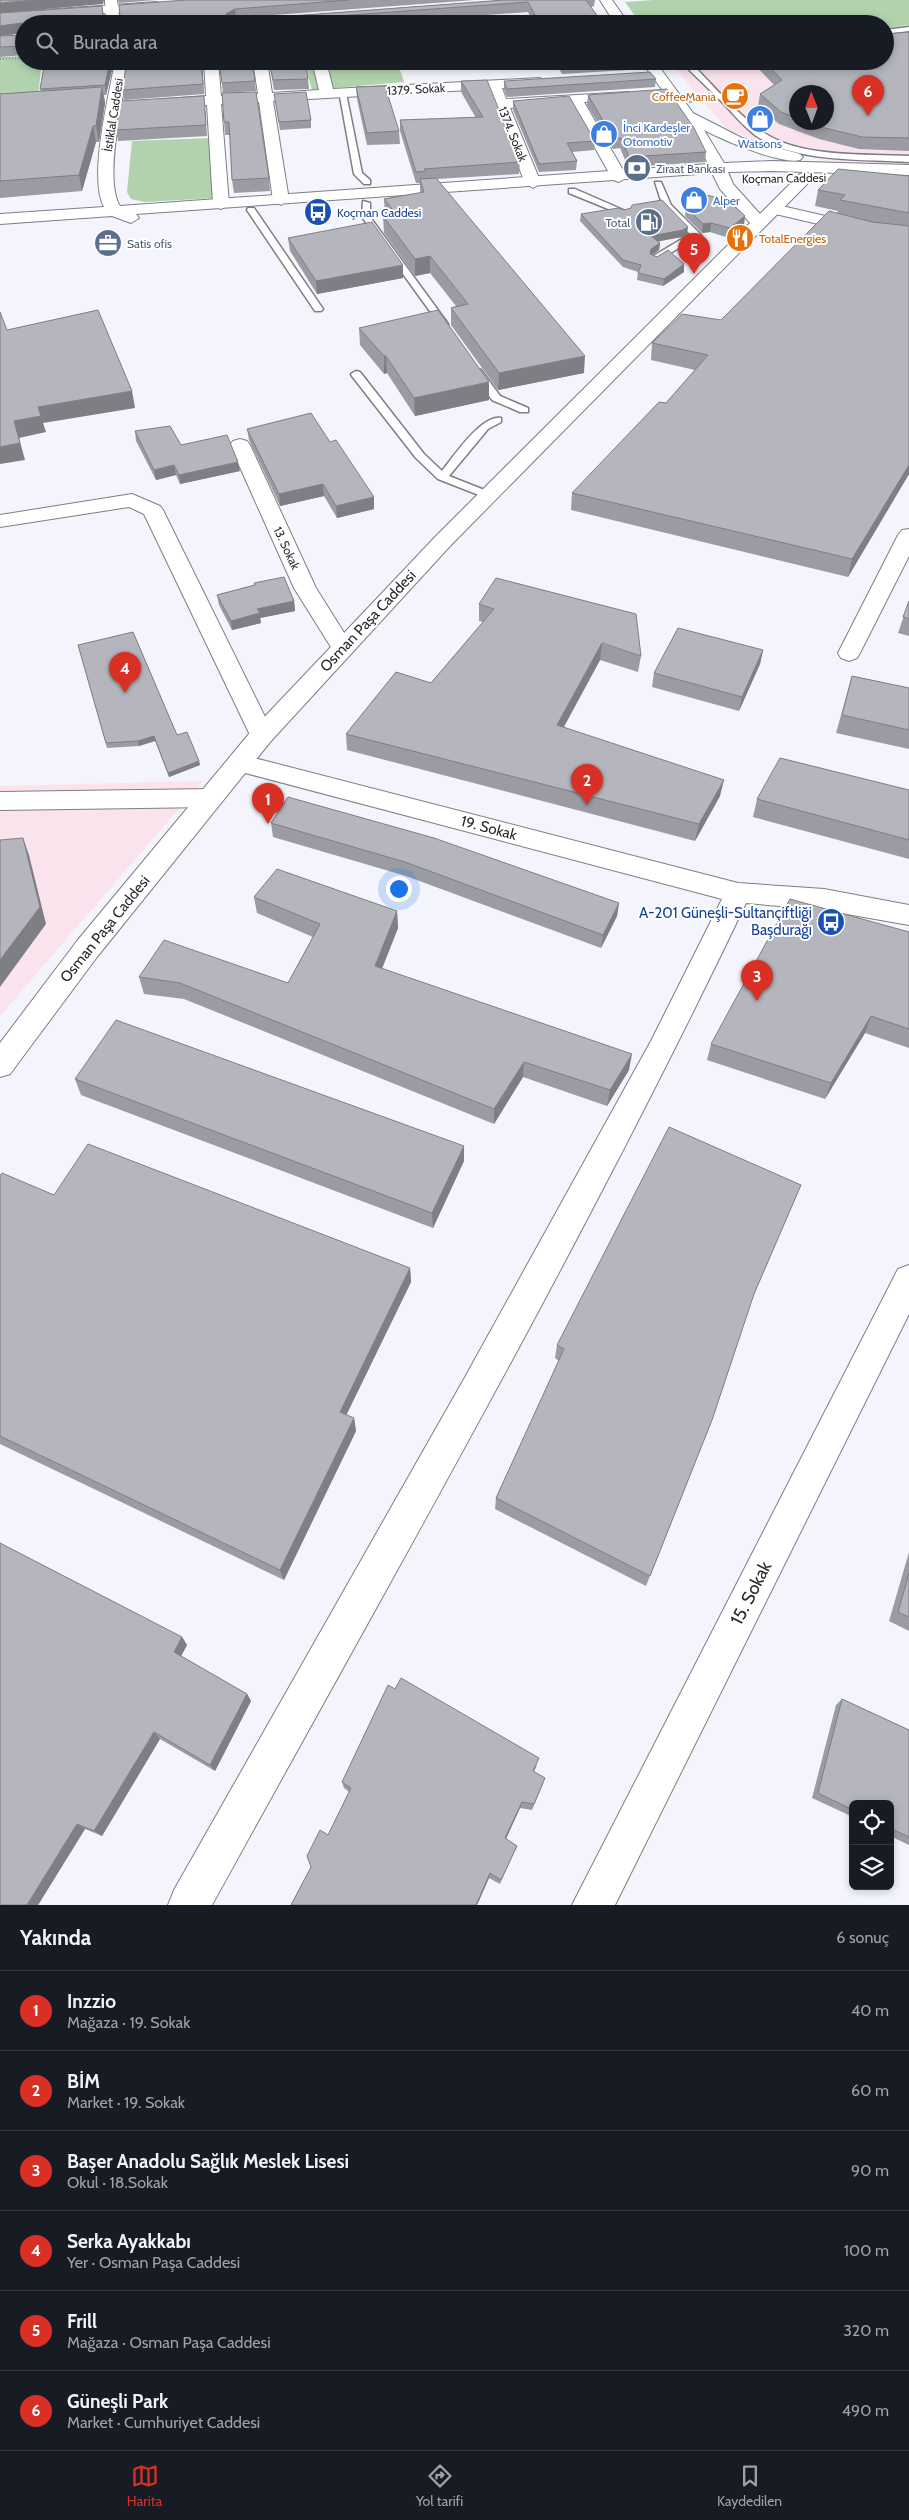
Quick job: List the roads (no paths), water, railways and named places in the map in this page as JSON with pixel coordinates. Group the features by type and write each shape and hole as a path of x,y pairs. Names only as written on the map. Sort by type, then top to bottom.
{"street":[{"path":"606,0 616,15"},
{"path":"18,15 110,5 169,5"},
{"path":"0,17 15,15"},
{"name":"İstiklal Caddesi","path":"105,168 112,101 120,70"},
{"path":"211,70 221,204"},
{"path":"261,70 281,200"},
{"path":"321,70 327,94"},
{"path":"637,75 645,70"},
{"path":"654,70 674,96 724,172 766,216 909,237"},
{"name":"1379. Sokak","path":"154,104 551,81"},
{"name":"1374. Sokak","path":"494,85 534,183"},
{"path":"501,104 648,94 674,96"},
{"path":"575,99 619,177"},
{"path":"112,101 134,105"},
{"path":"687,115 737,141 844,168"},
{"path":"724,172 742,151 737,141"},
{"path":"724,172 771,166 909,170"},
{"path":"105,168 106,190 116,211 126,217 149,218"},
{"path":"76,214 94,205 105,168"},
{"name":"Koçman Caddesi","path":"0,228 251,210 572,191 658,184 724,172"},
{"name":"Koçman Caddesi","path":"0,220 619,177 724,172 909,180"},
{"name":"Osman Paşa Caddesi","path":"0,1065 87,949 262,735 342,647 488,495 806,177"},
{"name":"13. Sokak","path":"240,445 305,588 342,647"},
{"path":"0,522 132,500 153,510 262,735"},
{"path":"849,653 909,535"},
{"name":"19. Sokak","path":"239,763 738,893 794,895 880,908 909,915"},
{"path":"0,800 210,798"},
{"path":"189,1905 480,1382 662,1049 738,893"},
{"name":"15. Sokak","path":"593,1905 909,1280"}],"lane":[{"path":"894,31 909,29"},
{"path":"693,70 758,133 783,145 818,154 909,159"},
{"path":"342,93 358,174 367,182"},
{"path":"674,96 720,96"},
{"path":"655,259 696,234 668,207 658,184"},
{"path":"572,191 626,213"},
{"path":"366,203 366,217 451,335"},
{"path":"251,210 318,309"},
{"path":"474,366 496,398 524,410"},
{"path":"356,374 420,456 442,477 488,495"},
{"path":"442,477 484,427 497,420"}],"place":[{"name":"CoffeeMania","path":"735,96"},
{"name":"Güneşli Park","path":"868,116"},
{"name":"Watsons","path":"760,119"},
{"name":"İnci Kardeşler Otomotiv","path":"604,134"},
{"name":"Ziraat Bankası","path":"637,168"},
{"name":"Alper","path":"694,200"},
{"name":"Koçman Caddesi","path":"318,212"},
{"name":"Total","path":"649,222"},
{"name":"TotalEnergies","path":"740,238"},
{"name":"Satis ofis","path":"108,243"},
{"name":"Frill","path":"694,274"},
{"name":"Serka Ayakkabı","path":"125,693"},
{"name":"BİM","path":"587,805"},
{"name":"Inzzio","path":"268,824"},
{"name":"A-201 Güneşli-Sultançiftliği Başdurağı","path":"831,922"},
{"name":"Başer Anadolu Sağlık Meslek Lisesi","path":"757,1001"}]}
